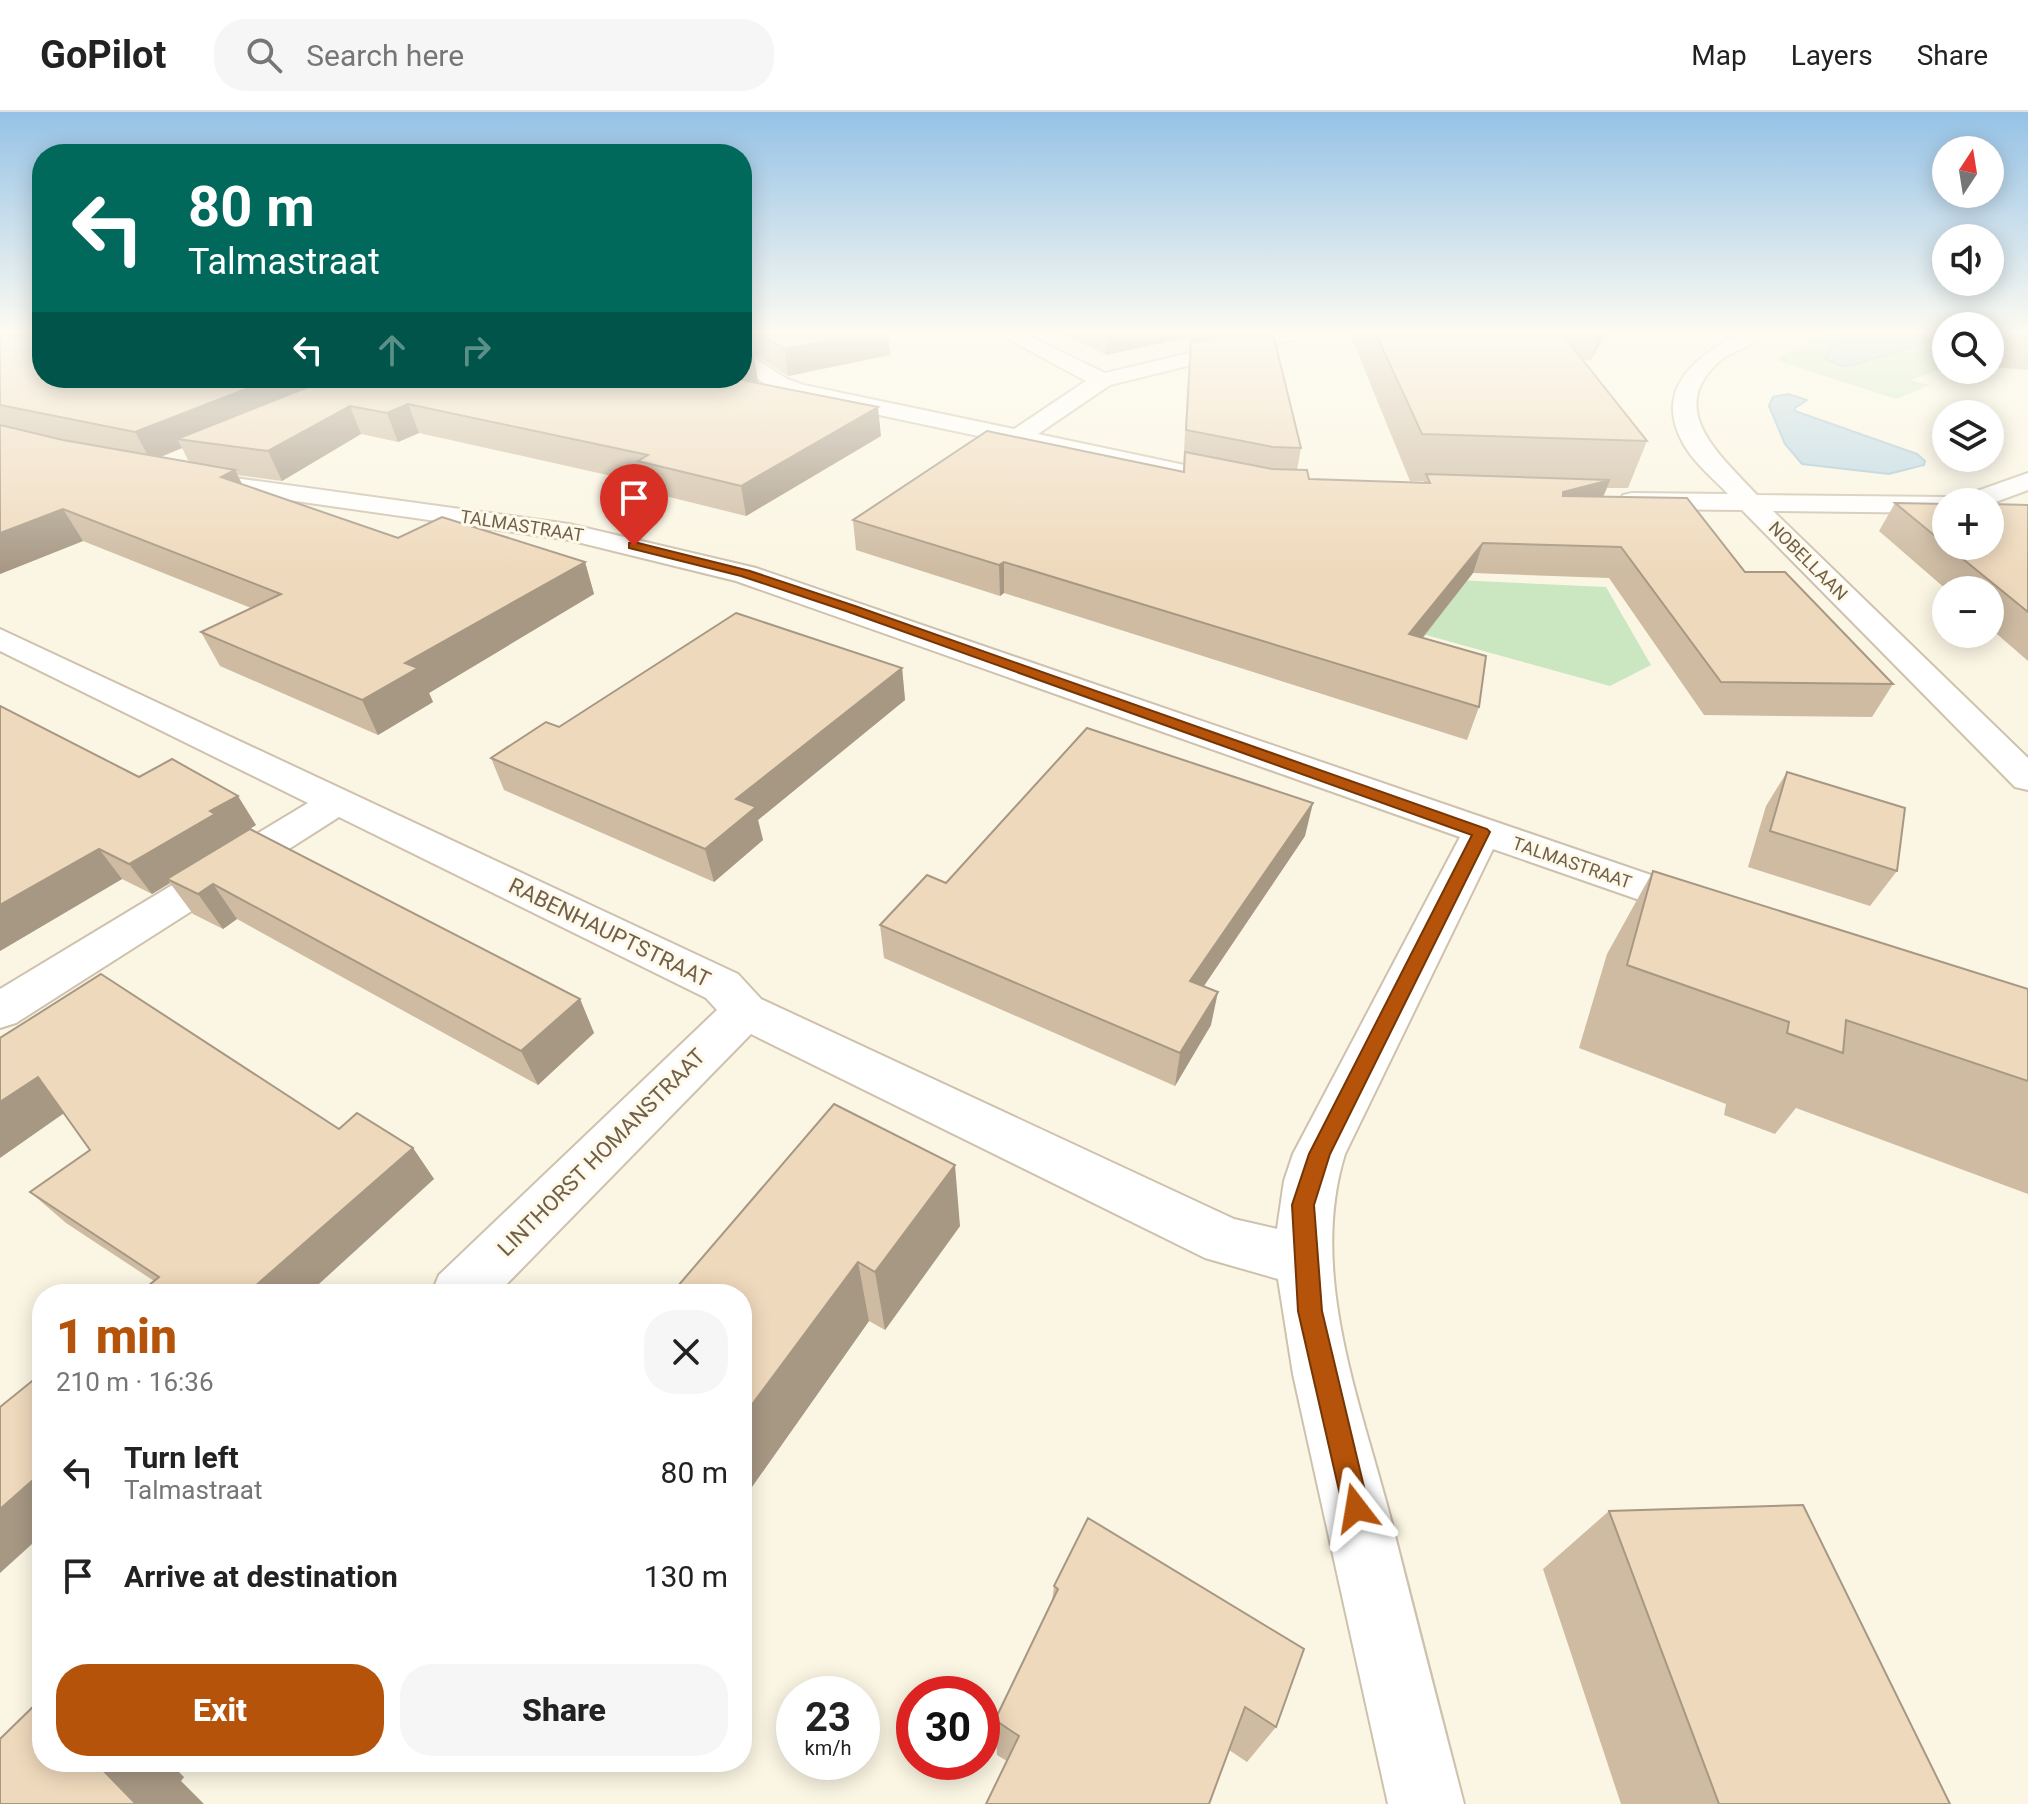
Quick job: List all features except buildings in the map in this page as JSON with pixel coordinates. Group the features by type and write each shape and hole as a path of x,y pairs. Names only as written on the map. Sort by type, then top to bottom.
{"street":[{"path":"903,413 1206,476"},
{"path":"1018,437 1053,413"},
{"name":"NOBELLAAN","path":"1685,413 1694,442 1751,504 2028,779"},
{"name":"TALMASTRAAT","path":"180,478 296,497 512,523 695,560 851,608 1733,918"},
{"path":"2004,490 2028,481"},
{"path":"1614,500 1932,505"},
{"name":"RABENHAUPTSTRAAT","path":"0,639 722,986 745,1011 1224,1241 1265,1253 1305,1256"},
{"path":"0,1011 338,801"},
{"path":"1426,1804 1310,1311 1303,1205 1309,1178 1482,832"},
{"name":"LINTHORST HOMANSTRAAT","path":"469,1284 745,1011"}],"green space":[{"path":"1181,567 1606,587 1651,665 1610,686"}],"water":[{"path":"1772,413 1801,413 1917,454 1925,461 1924,465 1889,474 1802,464 1785,444"}],"route":[{"path":"634,546 746,574 851,608 1482,832 1319,1154 1303,1205 1310,1311 1356,1508"}]}
